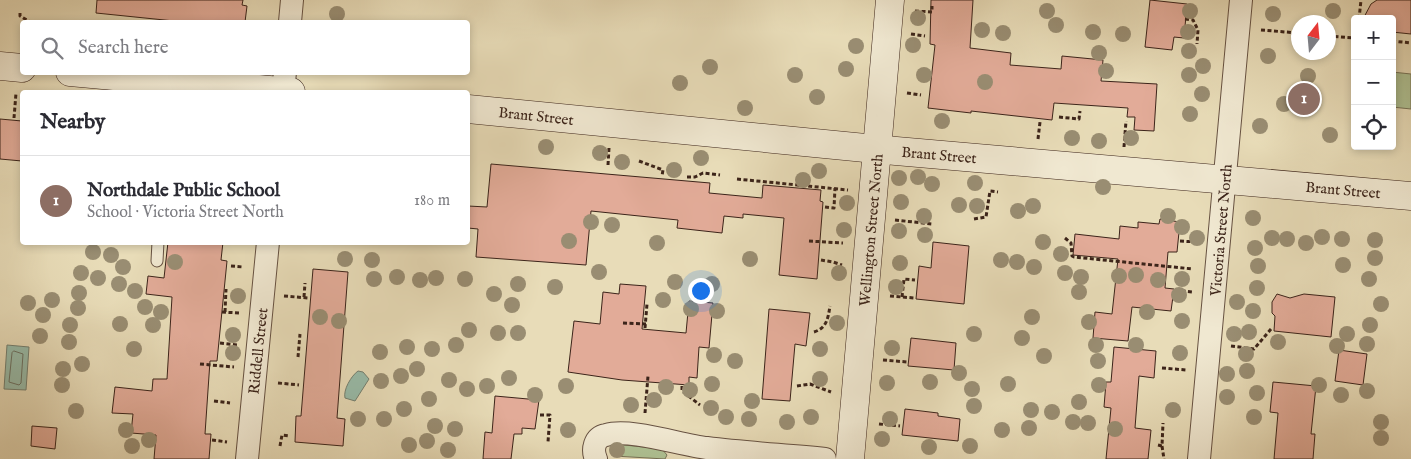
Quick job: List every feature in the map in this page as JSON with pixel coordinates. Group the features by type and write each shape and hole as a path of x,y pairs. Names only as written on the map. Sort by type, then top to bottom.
{"street":[{"path":"290,20 292,0"},
{"name":"Victoria Street North","path":"1199,459 1242,0"},
{"name":"Wellington Street North","path":"850,459 878,149 898,5"},
{"path":"0,66 20,80"},
{"path":"90,75 171,87 238,90"},
{"path":"283,90 285,75"},
{"name":"Brant Street","path":"470,109 878,149 1411,196"},
{"name":"Riddell Street","path":"240,451 268,245"},
{"path":"596,459 594,453 595,443 600,437 614,434 654,437 697,454 825,459"}],"lane":[{"path":"157,261 158,245"}],"path":[{"path":"1359,15 1361,0"},
{"path":"898,5 932,12 932,6"},
{"path":"20,13 20,16 27,20"},
{"path":"1185,19 1193,20 1198,30 1197,44"},
{"path":"1255,30 1291,33"},
{"path":"905,34 925,36"},
{"path":"1336,37 1351,38"},
{"path":"1396,41 1411,43"},
{"path":"14,118 20,80"},
{"path":"900,92 921,95"},
{"path":"1059,118 1079,119 1080,111"},
{"path":"1124,151 1126,121"},
{"path":"1038,142 1040,122"},
{"path":"639,161 663,170 662,176"},
{"path":"687,176 695,177 703,173 720,175"},
{"path":"737,179 852,190"},
{"path":"825,207 834,208 835,188"},
{"path":"974,219 986,217 990,190 998,192"},
{"path":"889,220 932,224"},
{"path":"1065,238 1071,243 1072,256 1074,257 1199,270"},
{"path":"809,240 847,244"},
{"path":"1180,241 1201,243"},
{"path":"821,260 833,262 847,270"},
{"path":"902,297 904,279 916,280"},
{"path":"280,296 306,298 305,283"},
{"path":"226,289 224,312 246,314"},
{"path":"1175,290 1197,292"},
{"path":"882,295 914,298"},
{"path":"623,323 646,326 648,304"},
{"path":"814,332 820,330 825,325 830,306"},
{"path":"1225,346 1254,349 1271,329"},
{"path":"298,357 300,334"},
{"path":"220,343 243,345"},
{"path":"877,360 907,362"},
{"path":"200,364 240,368"},
{"path":"1162,368 1190,370"},
{"path":"645,415 648,376"},
{"path":"272,382 299,385"},
{"path":"797,386 810,384 835,393"},
{"path":"682,386 682,391 700,405"},
{"path":"214,401 237,403"},
{"path":"540,415 550,416 548,442"},
{"path":"871,423 900,426"},
{"path":"1164,423 1160,446 1164,459"},
{"path":"280,446 282,435 290,436"},
{"path":"212,440 240,451"}],"shaded area":[{"path":"1396,72 1411,74 1411,109 1396,107"},
{"path":"615,444 662,449 667,455 665,459 614,456 610,451"}],"water":[{"path":"7,345 29,347 26,390 4,389"},
{"path":"358,371 363,372 369,379 355,401 345,398 345,391 348,383"}],"building":[{"path":"97,0 243,0 242,5 247,6 245,20 164,20 96,13"},
{"path":"931,0 973,0 970,48 1011,53 1010,65 1061,69 1062,56 1103,60 1101,81 1157,84 1154,131 1134,130 1135,117 1127,117 1128,108 1054,103 1052,120 928,108 935,45 930,44"},
{"path":"1150,0 1187,4 1184,38 1174,37 1172,50 1145,47"},
{"path":"1377,0 1411,0 1411,34 1396,32 1396,15 1365,15 1371,4"},
{"path":"0,119 20,121 20,161 0,159"},
{"path":"491,164 710,183 709,193 762,198 763,185 821,190 820,201 823,202 817,279 779,275 784,218 743,214 743,218 724,216 722,233 677,228 678,220 591,211 586,265 476,257 478,229 470,228 470,206 487,207"},
{"path":"1160,219 1180,222 1177,252 1168,252 1165,288 1174,289 1171,311 1132,307 1128,341 1093,338 1095,312 1112,314 1118,259 1073,255 1075,234 1119,239 1120,226 1138,228 1138,222 1159,224"},
{"path":"933,242 969,246 964,304 916,299 919,266 931,268"},
{"path":"168,245 223,245 221,260 227,261 217,361 210,361 205,434 211,434 209,459 154,459 156,435 131,433 133,414 112,413 115,387 152,391 153,379 167,379 172,297 146,294 148,276 164,278"},
{"path":"313,269 348,272 337,418 345,419 343,446 295,442 296,416 301,416"},
{"path":"620,284 646,286 642,329 686,333 689,301 713,303 709,348 699,347 697,378 689,377 689,385 622,380 568,372 574,321 600,324 603,292 619,294"},
{"path":"1277,294 1290,298 1304,294 1335,297 1331,337 1274,331 1275,316 1272,313 1272,302"},
{"path":"769,309 810,313 806,346 795,344 790,401 762,399"},
{"path":"911,338 956,343 954,370 908,366"},
{"path":"1114,347 1156,351 1154,378 1139,376 1135,428 1151,430 1148,459 1106,459 1111,408 1104,407 1106,382 1111,382"},
{"path":"1339,350 1367,354 1363,385 1335,381"},
{"path":"1273,382 1316,386 1311,434 1315,434 1313,459 1274,459 1278,413 1270,412"},
{"path":"495,396 539,400 535,429 522,428 522,434 514,434 511,459 483,459 485,432 492,433"},
{"path":"905,409 938,413 938,416 960,419 958,441 902,435"},
{"path":"32,426 57,428 55,449 31,446"}],"place":[{"name":"Northdale Public School","path":"1304,99"}]}
